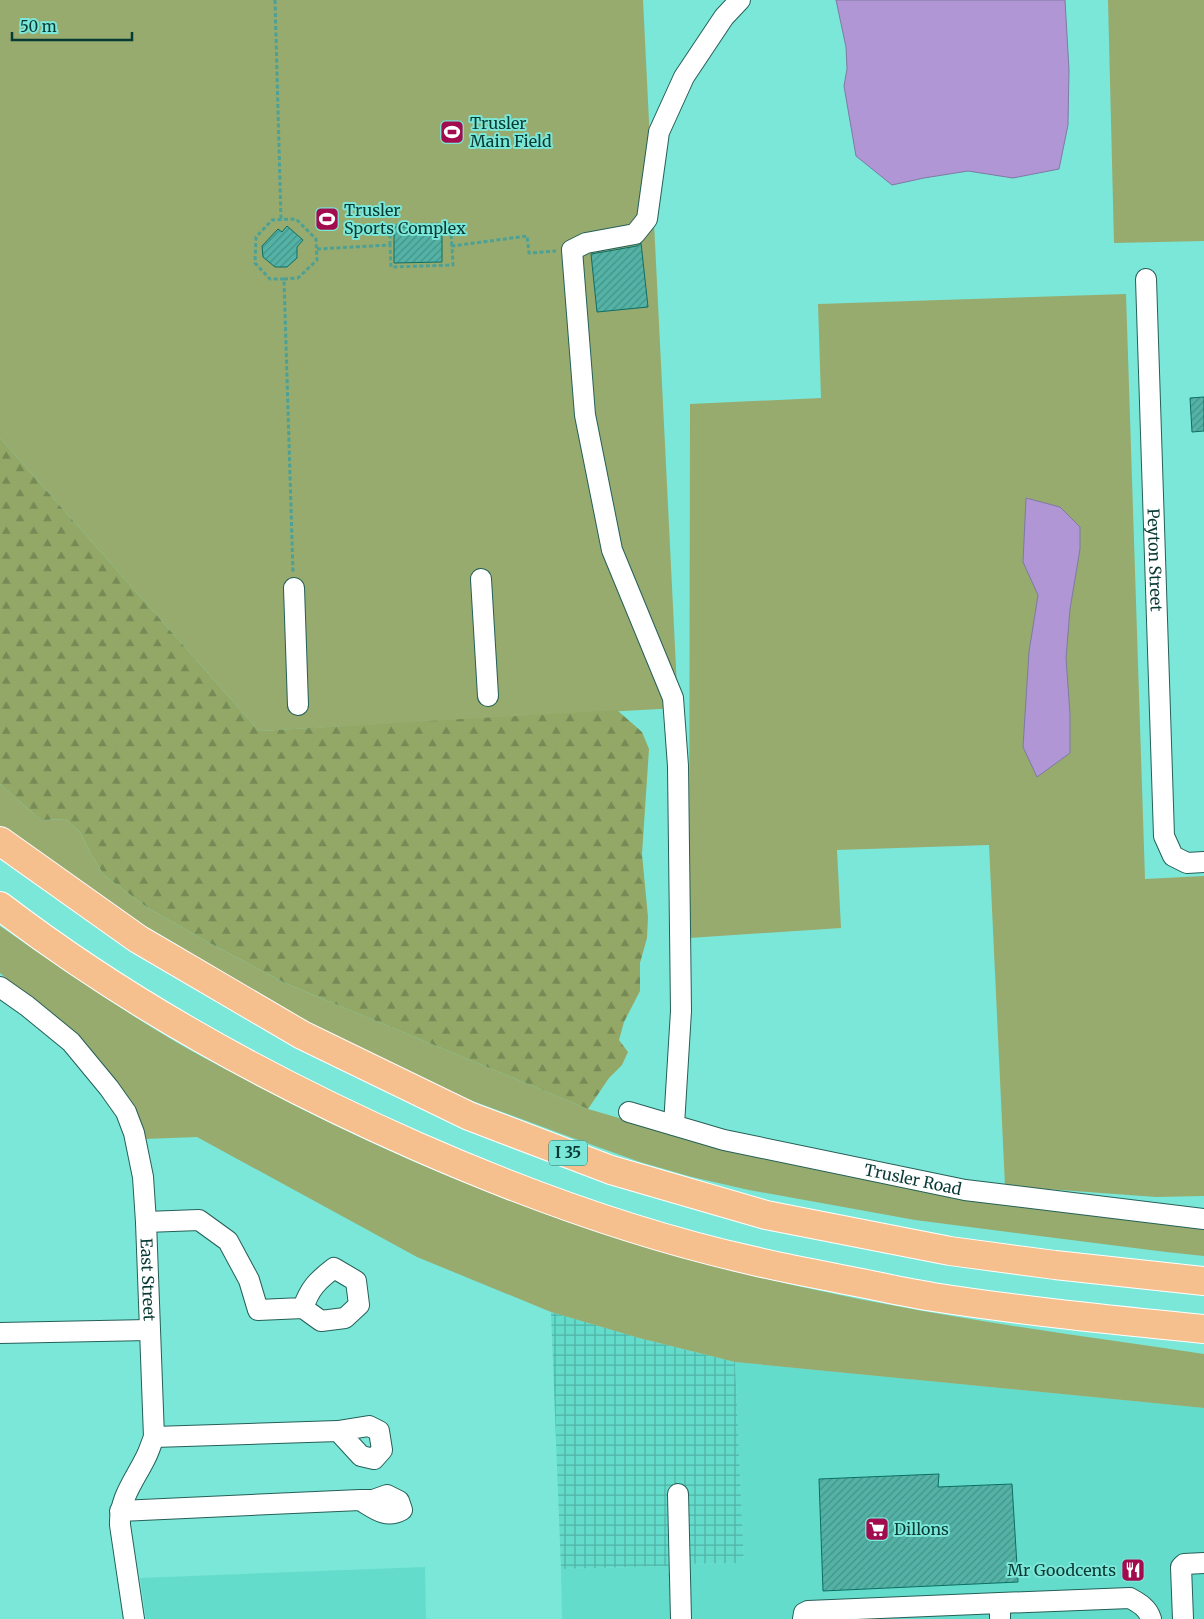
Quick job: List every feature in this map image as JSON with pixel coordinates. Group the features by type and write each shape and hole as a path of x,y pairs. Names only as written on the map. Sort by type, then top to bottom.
{"highway":[{"name":"I 35","path":"0,841 138,939 302,1035 469,1116 611,1170 766,1215 950,1251 1055,1265 1204,1281"},
{"path":"0,906 85,968 249,1066 362,1123 478,1173 578,1210 639,1230 753,1261 931,1297 1063,1315 1204,1329"},
{"path":"1055,1265 1204,1270"},
{"path":"1063,1315 1204,1342"}],"street":[{"path":"674,1125 681,1011 678,766 673,698 612,550 585,416 572,250 586,243 635,234 647,219 659,132 684,77 724,17 740,0"},
{"name":"Peyton Street","path":"1146,279 1164,836 1173,856 1187,863 1204,862"},
{"path":"481,579 488,696"},
{"path":"294,588 298,705"},
{"name":"East Street","path":"0,987 27,1006 71,1042 126,1112 134,1133 143,1176 154,1437 120,1511 120,1525 134,1619"},
{"name":"Trusler Road","path":"629,1112 724,1140 965,1190 1204,1219"},
{"path":"146,1222 199,1220 228,1241 249,1280 258,1310 303,1308"},
{"path":"0,1333 149,1330"},
{"path":"154,1437 338,1431"},
{"path":"678,1494 681,1619"},
{"path":"120,1511 360,1500"},
{"path":"1183,1619 1181,1567 1184,1564 1204,1563"},
{"path":"803,1619 804,1613 808,1611 1000,1611 1130,1598 1150,1613 1151,1619"}],"path":[{"path":"275,0 281,220"},
{"path":"296,219 316,239 318,260 298,278 270,278 255,263 256,237 272,220 281,220 296,219"},
{"path":"450,224 453,265 391,267 390,245 390,225 450,224"},
{"path":"452,246 527,236 529,253 572,250"},
{"path":"317,249 390,245"},
{"path":"284,278 294,588"}],"shaded area":[{"name":"Trusler Sports Complex","path":"0,0 643,0 678,708 259,731 0,438"},
{"path":"836,0 1065,0 1069,70 1068,125 1059,169 1013,178 968,171 892,185 856,156 844,86 847,69 846,47"},
{"path":"1108,0 1204,0 1204,241 1114,243"},
{"path":"1126,294 1145,879 1204,876 1204,1196 1156,1197 1005,1186 989,845 837,850 841,928 689,938 690,404 821,398 818,304"},
{"path":"1026,498 1060,507 1080,527 1080,549 1070,609 1066,658 1070,714 1070,753 1037,777 1023,747 1029,652 1038,595 1023,562"},
{"path":"0,784 41,820 66,819 80,832 104,875 148,908 206,941 285,983 588,1109 702,1142 818,1170 924,1192 1204,1227 1204,1256 915,1220 749,1190 692,1177 640,1162 459,1096 297,1018 212,970 122,913 41,858 0,826"},
{"path":"0,926 132,1015 208,1060 377,1145 493,1194 611,1236 671,1254 789,1284 848,1297 966,1318 1204,1354 1204,1408 735,1362 639,1338 551,1312 417,1257 197,1137 144,1139 66,1030 0,973"},
{"path":"551,1312 639,1338 735,1362 744,1563 684,1564 686,1619 670,1619 668,1566 561,1569"},
{"path":"735,1362 1204,1408 1204,1619 686,1619 684,1564 744,1563"},
{"path":"669,1566 670,1619 562,1619 561,1569"},
{"path":"425,1567 426,1619 146,1619 140,1578"}],"green space":[{"path":"0,438 259,731 617,710 642,732 649,749 642,854 648,917 647,938 640,963 640,991 624,1022 619,1040 628,1052 622,1065 609,1078 588,1109 285,983 206,941 148,908 104,875 80,832 66,819 41,820 0,784"}],"building":[{"path":"287,226 303,240 297,247 297,258 287,267 275,267 263,257 262,246 278,229 282,232"},
{"path":"394,227 442,227 442,262 394,263"},
{"path":"641,243 648,307 597,312 591,254 637,246"},
{"path":"1204,397 1204,431 1192,432 1190,398"},
{"path":"939,1474 938,1487 1012,1484 1018,1582 823,1591 819,1479"}],"place":[{"name":"Trusler Main Field","path":"452,132"},
{"name":"Trusler Sports Complex","path":"327,219"},
{"name":"Dillons","path":"877,1529"},
{"name":"Mr Goodcents","path":"1133,1570"}]}
